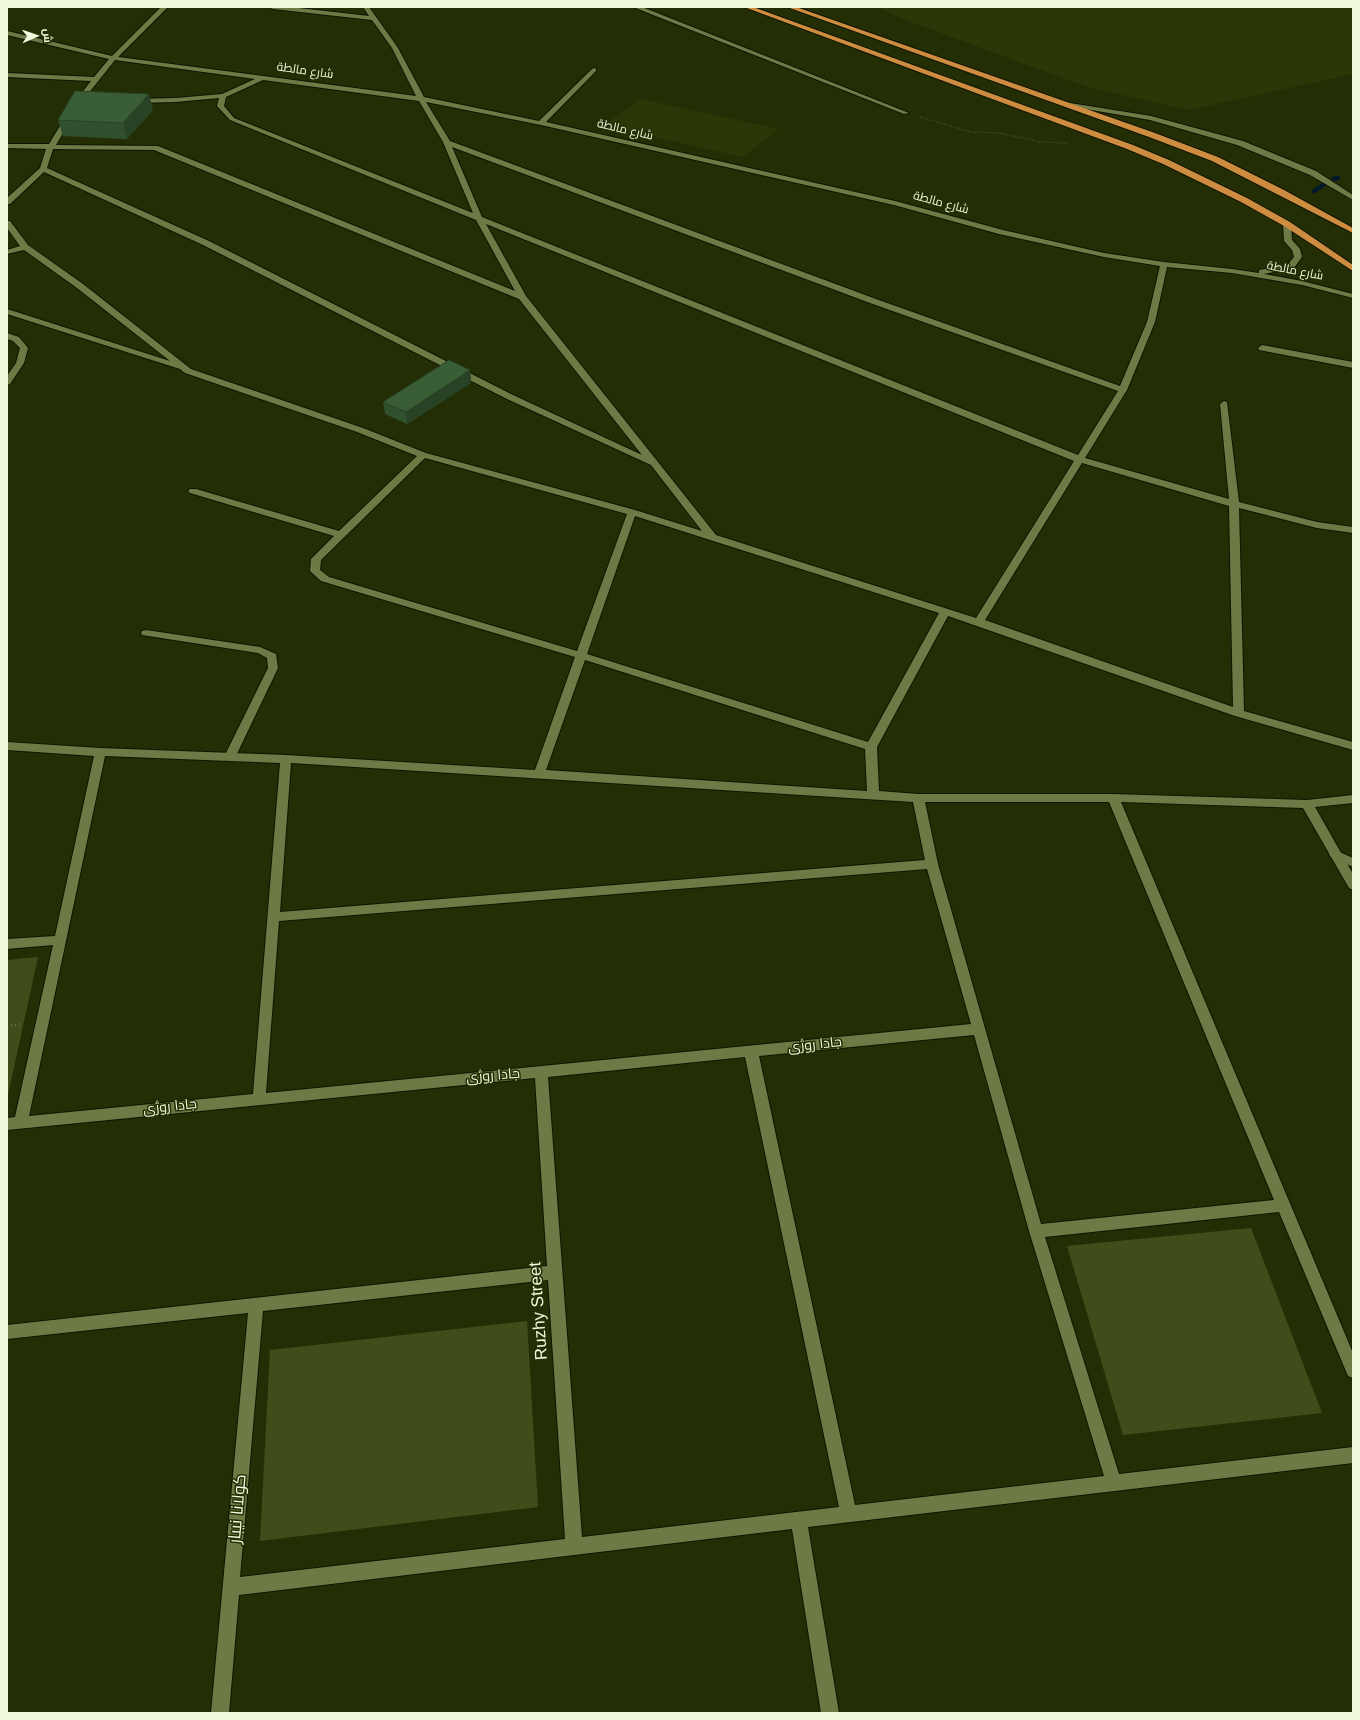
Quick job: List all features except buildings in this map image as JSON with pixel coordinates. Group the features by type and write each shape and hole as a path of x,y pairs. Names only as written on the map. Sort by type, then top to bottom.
{"highway":[{"path":"747,7 1130,147 1211,184 1287,224 1353,269"},
{"path":"790,7 1152,135 1215,159 1281,192 1353,231"},
{"path":"1130,147 1152,135"}],"street":[{"path":"7,202 43,169 50,148 97,79 114,58 165,7"},
{"path":"273,7 374,18"},
{"path":"366,7 395,48 421,99 447,142 479,218 522,297 652,463 713,538"},
{"path":"636,7 906,113"},
{"name":"شارع مالطة","path":"7,33 114,58 421,99 541,123 896,203 1002,232 1097,253 1164,264 1232,271 1302,283 1353,296"},
{"path":"541,123 594,70"},
{"path":"7,75 97,79"},
{"path":"131,101 176,100 223,96 262,78"},
{"path":"223,96 220,106 232,119 1081,460 1234,504 1317,525 1353,530"},
{"path":"1062,104 1152,118 1240,143 1313,173 1353,198"},
{"path":"447,142 880,304 1123,390"},
{"path":"7,146 50,148 155,148 522,297"},
{"path":"43,169 206,243 510,397 652,463"},
{"path":"7,224 25,247 80,286 188,370"},
{"name":"شارع مالطة","path":"1232,271 1271,271 1291,266 1298,257 1296,249 1288,241 1287,224"},
{"path":"7,252 25,247"},
{"path":"980,622 1123,390 1151,322 1164,264"},
{"path":"7,311 188,370 360,430 423,455 632,512 980,622 1239,713 1353,746"},
{"path":"7,336 16,339 24,348 20,363 7,382"},
{"path":"1262,348 1353,365"},
{"path":"1224,404 1234,504 1239,713"},
{"path":"423,455 316,559 315,571 325,579 580,655 871,747"},
{"path":"193,491 340,535"},
{"path":"539,774 632,512"},
{"path":"873,796 871,747 944,611"},
{"path":"146,633 260,650 272,656 273,668 230,757"},
{"path":"7,746 100,752 286,759 918,798 1113,798 1307,804 1353,799"},
{"path":"21,1123 100,752"},
{"path":"260,1098 286,759"},
{"path":"918,798 932,864 1036,1232 1114,1484"},
{"path":"1113,798 1353,1371"},
{"path":"1307,804 1353,885"},
{"path":"1335,854 1353,863"},
{"path":"273,917 932,864"},
{"path":"7,944 60,940"},
{"name":"جادا روژی","path":"7,1124 260,1098 979,1029"},
{"path":"751,1052 849,1515"},
{"name":"Ruzhy Street","path":"541,1072 574,1547"},
{"path":"1036,1232 1284,1206"},
{"path":"7,1332 555,1272"},
{"name":"کولانا نیبار","path":"220,1713 256,1305"},
{"path":"231,1587 1353,1455"},
{"path":"799,1520 830,1713"}],"path":[{"path":"906,113 971,132 999,133 1041,142 1074,143 1092,132"}],"shaded area":[{"path":"878,7 1353,7 1353,74 1189,110 1087,87 900,18"},
{"path":"640,99 779,129 743,157 604,126"},
{"path":"38,957 8,1095 7,1096 7,960"},
{"path":"1251,1228 1322,1413 1123,1435 1067,1246"},
{"path":"527,1321 538,1507 260,1541 270,1350"}],"waterway":[{"path":"1334,179 1338,178"},
{"path":"1314,191 1323,185"}]}
